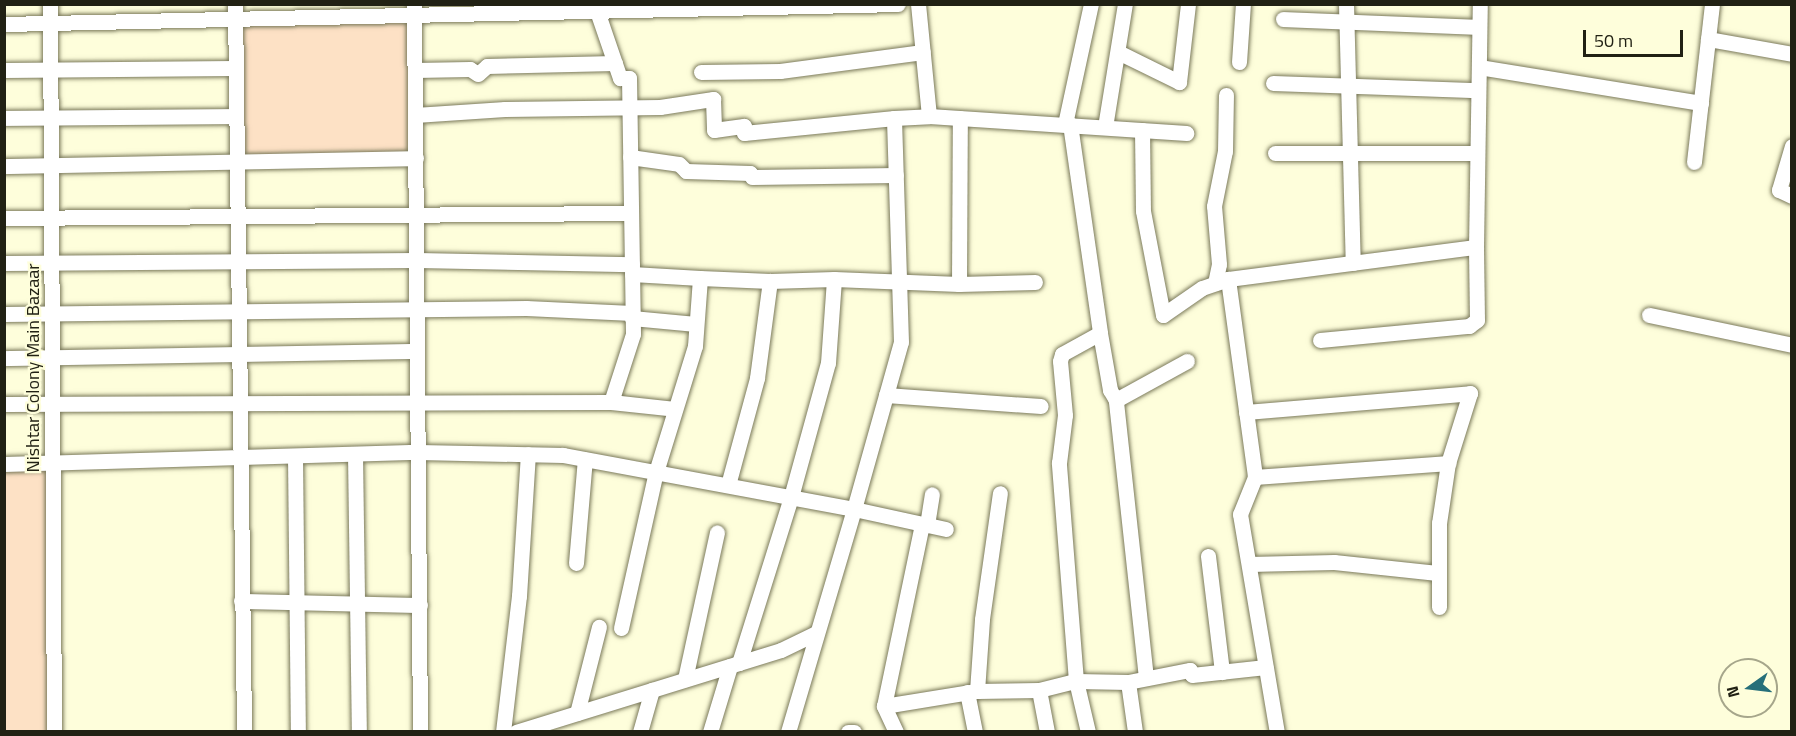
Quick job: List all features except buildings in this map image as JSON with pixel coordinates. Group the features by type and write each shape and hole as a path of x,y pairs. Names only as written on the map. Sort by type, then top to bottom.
{"street":[{"name":"Nishtar Colony Main Bazaar","path":"50,4 54,313 52,357 54,732"},
{"path":"4,24 50,24 235,12 597,11 898,4"},
{"path":"918,4 929,116"},
{"path":"1091,4 1068,124 1100,333 1110,390 1116,400 1146,678"},
{"path":"1105,127 1120,53 1125,4"},
{"path":"1120,53 1179,82 1188,4"},
{"path":"1239,62 1243,4"},
{"path":"1346,4 1353,263"},
{"path":"1320,339 1469,326 1477,320 1480,4"},
{"path":"1694,162 1713,4"},
{"path":"414,10 420,732"},
{"path":"597,11 620,78 629,78 633,334 611,402"},
{"path":"235,12 235,164 244,732"},
{"path":"1283,19 1479,27"},
{"path":"1708,39 1791,54"},
{"path":"701,72 780,71 923,52"},
{"path":"415,70 470,69 478,74 487,66 615,63"},
{"path":"1479,67 1701,103"},
{"path":"4,70 234,68"},
{"path":"1273,83 1478,90"},
{"path":"1226,95 1225,151 1214,206 1221,281 1246,412 1255,477 1240,514 1277,732"},
{"path":"415,115 630,106 660,107 713,99 714,130 744,126 744,133 929,116 1185,133"},
{"path":"4,118 235,116"},
{"path":"789,732 901,342 894,118"},
{"path":"959,284 960,118"},
{"path":"1142,130 1143,211 1160,312 1167,314 1202,288 1221,281 1476,247"},
{"path":"1791,146 1779,190 1791,196"},
{"path":"1275,153 1478,153"},
{"path":"630,157 679,164 686,171 750,173 752,177 896,175"},
{"path":"4,166 235,164 416,158"},
{"path":"4,218 631,213"},
{"path":"4,263 417,260 632,269 699,278 770,281 834,279 899,284 1035,282"},
{"path":"621,628 656,472 695,346 699,278"},
{"path":"710,732 792,497 828,363 834,279"},
{"path":"728,485 757,378 770,281"},
{"path":"4,314 526,308 632,316 696,324"},
{"path":"1649,315 1791,345"},
{"path":"1088,732 1076,681 1059,463 1065,415 1060,361 1062,354 1100,333"},
{"path":"4,358 417,351"},
{"path":"1116,400 1187,361"},
{"path":"1246,412 1470,393 1448,463 1439,523 1437,573 1439,607"},
{"path":"886,395 1041,406"},
{"path":"4,404 611,402 675,409"},
{"path":"4,464 418,452 528,454 585,459 854,509 946,529"},
{"path":"355,454 359,732"},
{"path":"503,732 519,596 528,454"},
{"path":"296,456 298,732"},
{"path":"576,563 585,459"},
{"path":"1255,477 1448,463"},
{"path":"975,732 972,691 1000,493"},
{"path":"896,732 884,706 932,495"},
{"path":"685,679 717,532"},
{"path":"1208,556 1222,672"},
{"path":"1249,564 1334,562 1437,573"},
{"path":"241,601 420,605"},
{"path":"577,713 599,627"},
{"path":"516,732 532,729 781,650 816,633"},
{"path":"884,706 972,691 1039,690 1076,681 1128,681 1190,670 1192,675 1266,667"},
{"path":"1128,681 1135,732"},
{"path":"640,732 652,690"},
{"path":"1039,690 1047,732"},
{"path":"848,732 854,732"}],"shaded area":[{"path":"414,15 416,158 235,164 235,19"},
{"path":"53,463 54,731 5,731 4,464"}]}
